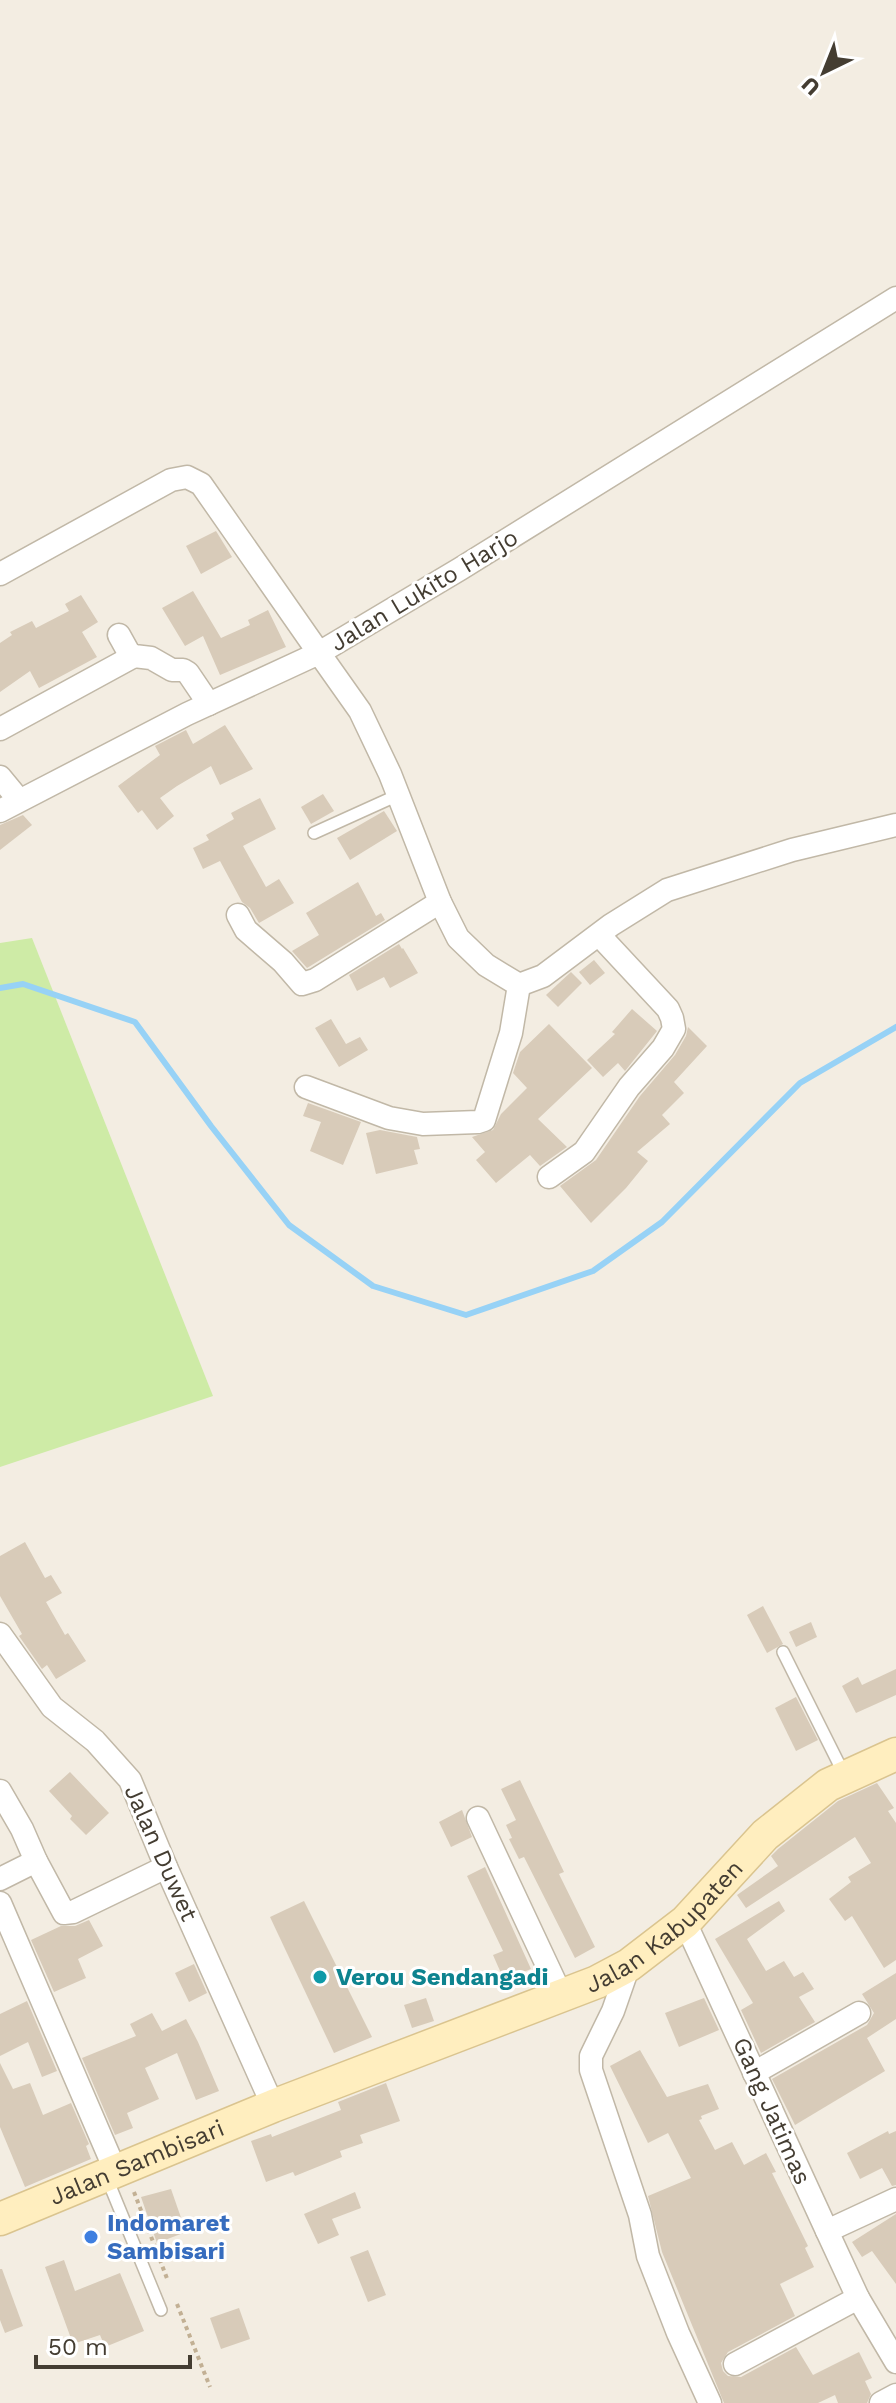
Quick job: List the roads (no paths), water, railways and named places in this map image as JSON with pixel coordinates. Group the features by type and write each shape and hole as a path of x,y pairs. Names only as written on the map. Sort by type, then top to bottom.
{"main road":[{"name":"Jalan Kabupaten","path":"273,2106 562,1997 629,1965 685,1922 765,1835 828,1785 896,1754"},
{"name":"Jalan Sambisari","path":"0,2219 273,2106"}],"street":[{"name":"Jalan Lukito Harjo","path":"0,574 171,480 187,477 201,484 319,653 896,298"},
{"path":"119,635 134,656 151,658 172,670 188,673 209,704"},
{"path":"0,777 10,805 209,704 319,653 360,711 458,938 486,965 519,985"},
{"path":"0,729 110,672 134,656"},
{"path":"519,985 543,976 611,925 667,890 792,850 896,825"},
{"path":"238,915 246,930 283,962 302,984 315,980 440,902"},
{"path":"549,1177 584,1152 674,1029 668,1009 600,936"},
{"path":"306,1087 389,1118 423,1124 484,1120 511,1033 519,985"},
{"name":"Jalan Duwet","path":"0,1634 52,1707 95,1741 130,1780 273,2106"},
{"path":"0,1791 64,1913 166,1867"},
{"path":"478,1818 562,1997"},
{"path":"0,1879 36,1861"},
{"path":"0,1903 115,2172"},
{"name":"Gang Jatimas","path":"685,1922 858,2298 896,2362"},
{"path":"629,1965 613,2011 591,2056 591,2070 640,2215 648,2256 710,2403"},
{"path":"754,2073 859,2013"},
{"path":"827,2231 896,2199"},
{"path":"735,2364 858,2298"},
{"path":"881,2403 896,2395"}],"lane":[{"path":"314,833 398,795"},
{"path":"783,1652 846,1777"},
{"path":"115,2172 161,2310"}],"waterway":[{"path":"0,988 23,984 135,1022 289,1225 373,1286 466,1315 593,1271 662,1222 800,1083 896,1027"}],"place":[{"name":"Verou Sendangadi","path":"320,1977"},
{"name":"Indomaret Sambisari","path":"91,2237"}]}
